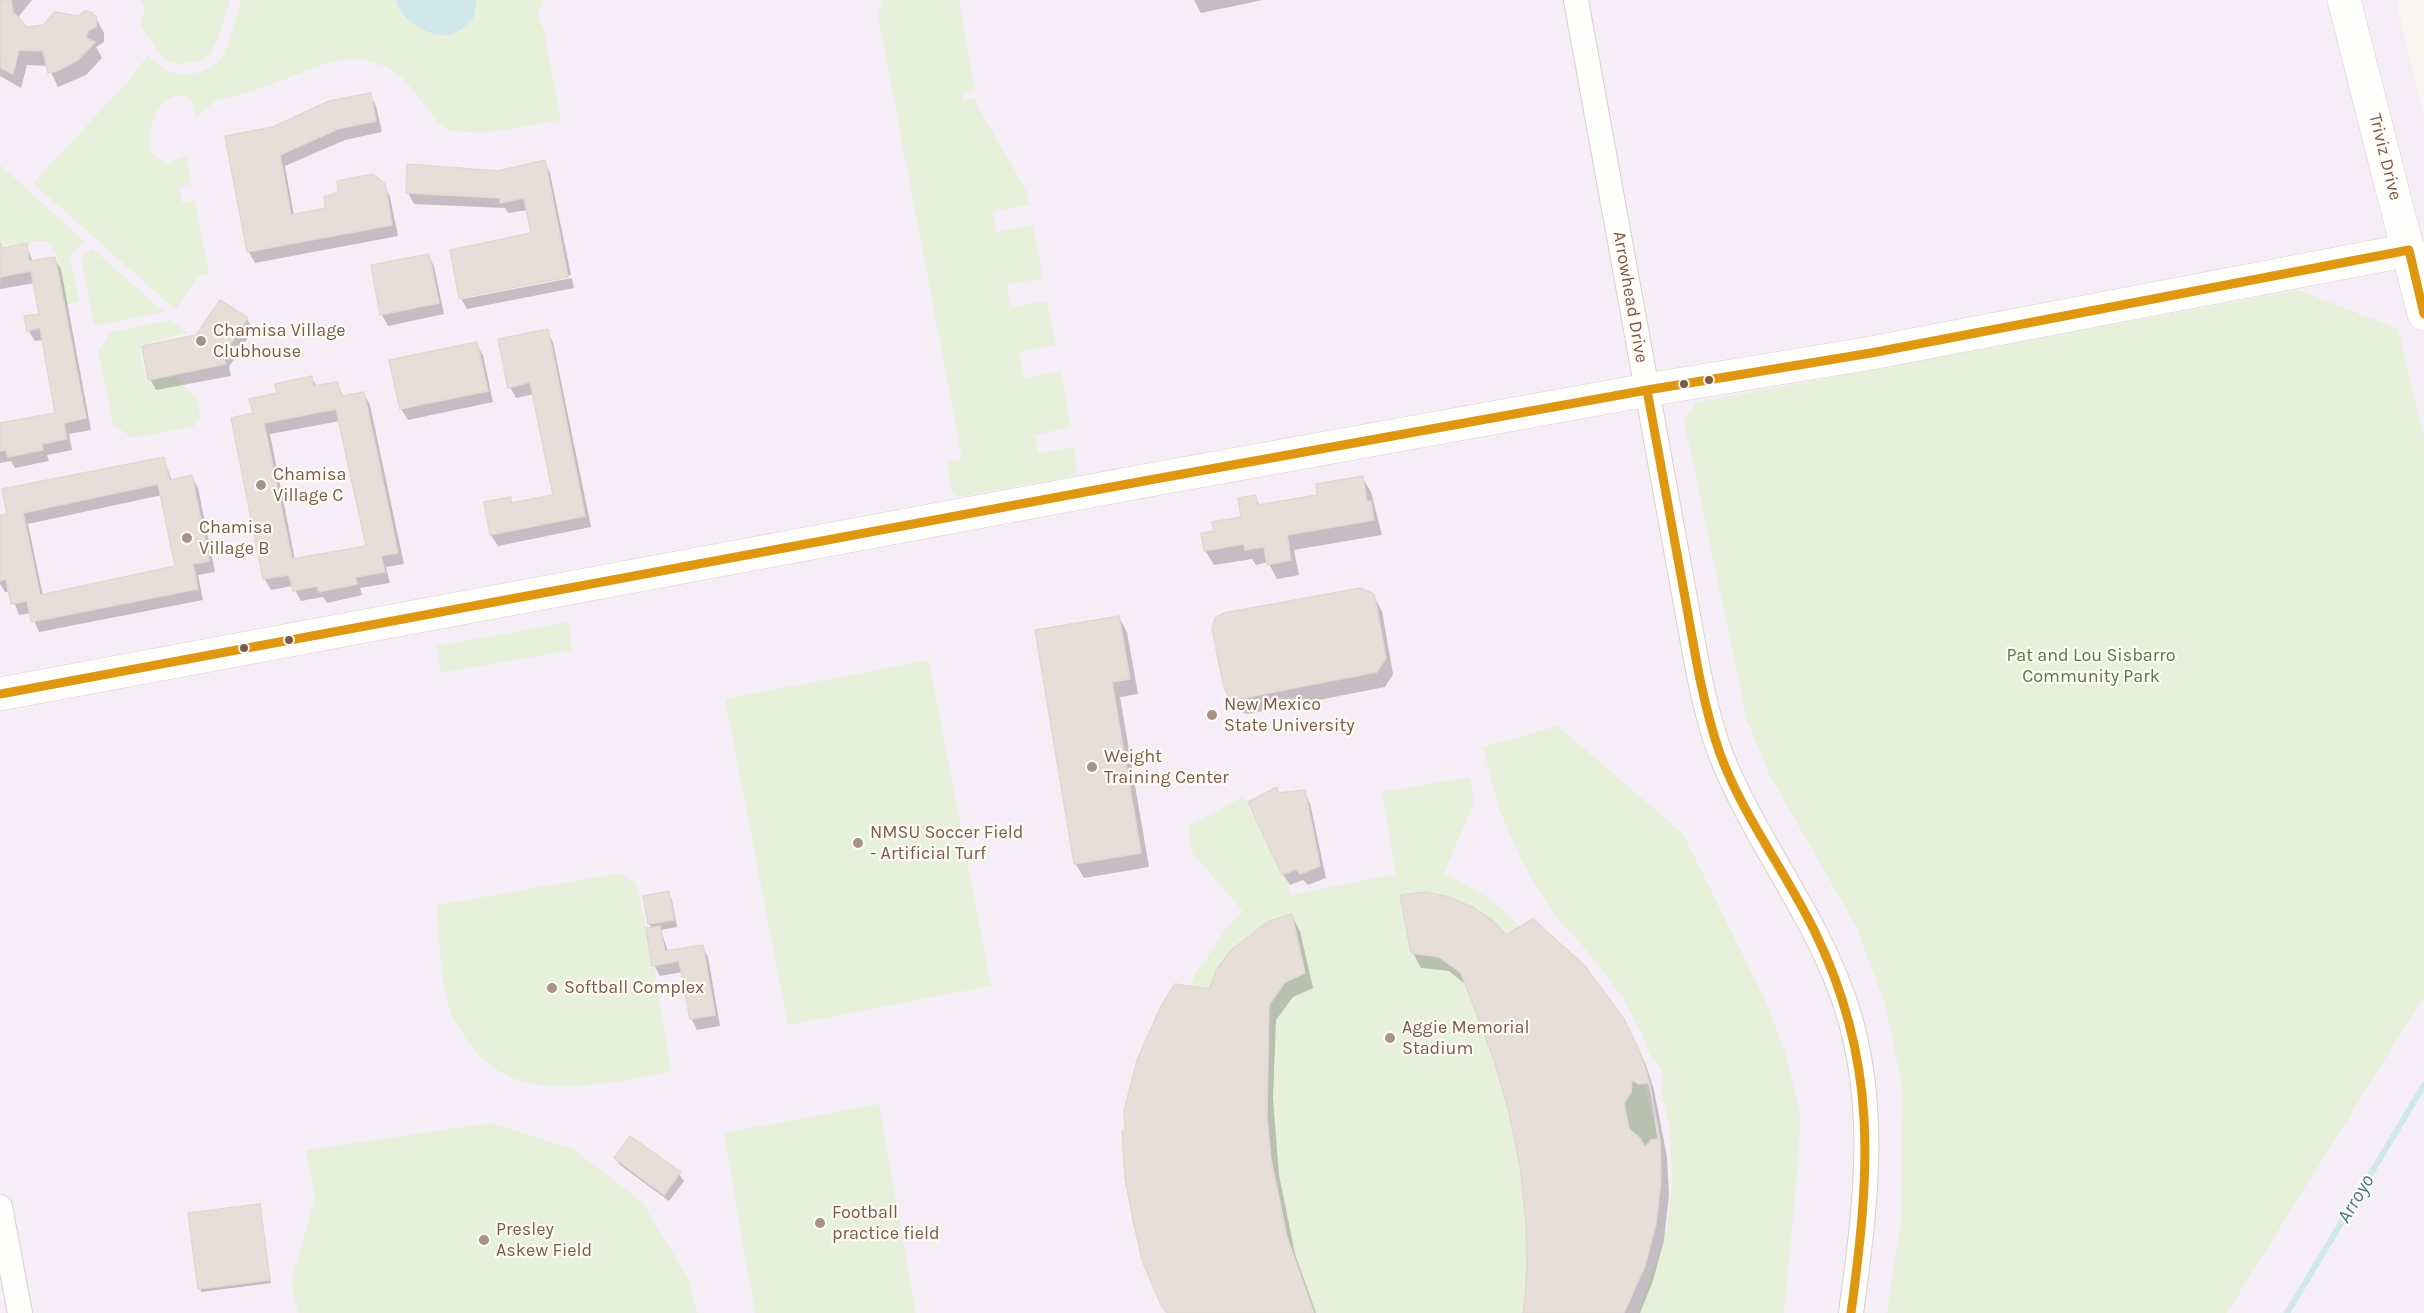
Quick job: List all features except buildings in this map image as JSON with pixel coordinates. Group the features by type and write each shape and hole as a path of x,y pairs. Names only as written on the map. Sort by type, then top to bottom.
{"street":[{"name":"Arrowhead Drive","path":"1575,0 1696,659 1710,723 1733,783 1828,959 1849,1013 1857,1046 1864,1082 1868,1146 1864,1210 1851,1313"},
{"name":"Triviz Drive","path":"2344,0 2424,314"},
{"path":"0,694 1647,390 1870,353 2409,250"},
{"path":"0,1207 20,1313"}],"shaded area":[{"name":"New Mexico State University","path":"0,0 2396,0 2424,117 2424,1313 0,1313"}],"green space":[{"path":"141,0 230,0 218,38 210,54 201,61 179,64 170,62 162,56 140,26 145,8"},
{"path":"242,0 396,0 398,8 407,20 443,36 473,19 477,0 543,0 538,14 544,31 561,120 484,133 450,131 439,123 404,79 389,68 370,61 351,59 330,62 256,90 215,101 195,119 193,103 185,95 175,96 167,100 156,114 151,132 150,150 157,158 168,163 186,155 191,184 179,187 182,203 195,201 209,274 199,276 176,310 33,183 126,84 148,55 158,65 177,74 200,72 220,60 227,47"},
{"path":"881,0 959,0 975,91 962,94 963,100 976,98 978,107 1027,192 1029,205 993,212 997,232 1033,225 1043,278 1007,285 1011,307 1047,301 1056,345 1019,352 1024,378 1061,371 1071,427 1035,435 1038,453 1074,447 1077,471 1074,476 961,496 956,496 952,492 947,463 962,458 877,10 883,9"},
{"path":"0,165 84,241 70,256 79,302 65,305 57,254 48,241 4,247 3,241 0,242"},
{"path":"91,248 164,312 94,326 81,259"},
{"name":"Pat and Lou Sisbarro Community Park","path":"2298,290 2398,329 2424,437 2424,996 2227,1313 1887,1313 1901,1219 1902,1086 1886,1007 1857,928 1769,774 1747,720 1684,420 1695,403"},
{"path":"171,320 188,333 139,345 146,381 175,376 191,394 197,396 200,416 193,427 132,438 119,428 114,428 98,349 103,346 110,332"},
{"path":"569,622 572,650 441,673 437,646"},
{"name":"NMSU Soccer Field - Artificial Turf","path":"929,660 991,986 788,1025 725,699"},
{"path":"1558,726 1683,834 1764,998 1785,1052 1800,1112 1799,1154 1784,1313 1638,1313 1667,1230 1672,1179 1670,1129 1661,1090 1664,1080 1660,1067 1652,1059 1622,996 1589,953 1555,916 1522,862 1498,806 1483,747"},
{"name":"Aggie Memorial Stadium","path":"1470,777 1474,802 1444,873 1494,903 1519,927 1533,919 1584,965 1624,1019 1660,1140 1661,1179 1656,1224 1645,1266 1624,1313 1167,1313 1152,1288 1145,1269 1129,1206 1124,1140 1127,1108 1133,1077 1143,1046 1175,984 1190,986 1198,968 1201,967 1225,930 1243,911 1193,854 1188,826 1243,797 1287,880 1291,895 1396,874 1382,792"},
{"name":"Softball Complex","path":"620,873 636,883 654,964 671,1072 585,1086 529,1083 504,1074 482,1058 463,1034 451,1013 442,972 437,905"},
{"name":"Football practice field","path":"879,1104 916,1313 755,1313 724,1133"},
{"name":"Presley Askew Field","path":"491,1123 573,1149 642,1202 688,1278 697,1313 298,1313 291,1281 315,1199 306,1150"}],"water":[{"path":"396,0 477,0 473,19 457,32 438,35 419,28 411,22 398,8"}],"waterway":[{"name":"Arroyo","path":"2287,1313 2424,1085"}],"transit line":[{"path":"2409,250 2424,314"},
{"path":"0,694 1144,481 1647,390 1871,353 2409,250"},
{"path":"1647,390 1697,666 1719,751 1728,775 1751,820 1814,930 1835,979 1850,1026 1859,1072 1864,1118 1865,1165 1858,1261 1851,1313"}],"place":[{"name":"Chamisa Village Clubhouse","path":"201,341"},
{"name":"Chamisa Village C","path":"261,485"},
{"name":"Chamisa Village B","path":"187,538"},
{"name":"New Mexico State University","path":"1212,715"},
{"name":"Weight Training Center","path":"1092,767"},
{"name":"NMSU Soccer Field - Artificial Turf","path":"858,843"},
{"name":"Softball Complex","path":"552,988"},
{"name":"Aggie Memorial Stadium","path":"1390,1038"},
{"name":"Football practice field","path":"820,1223"},
{"name":"Presley Askew Field","path":"484,1240"}]}
